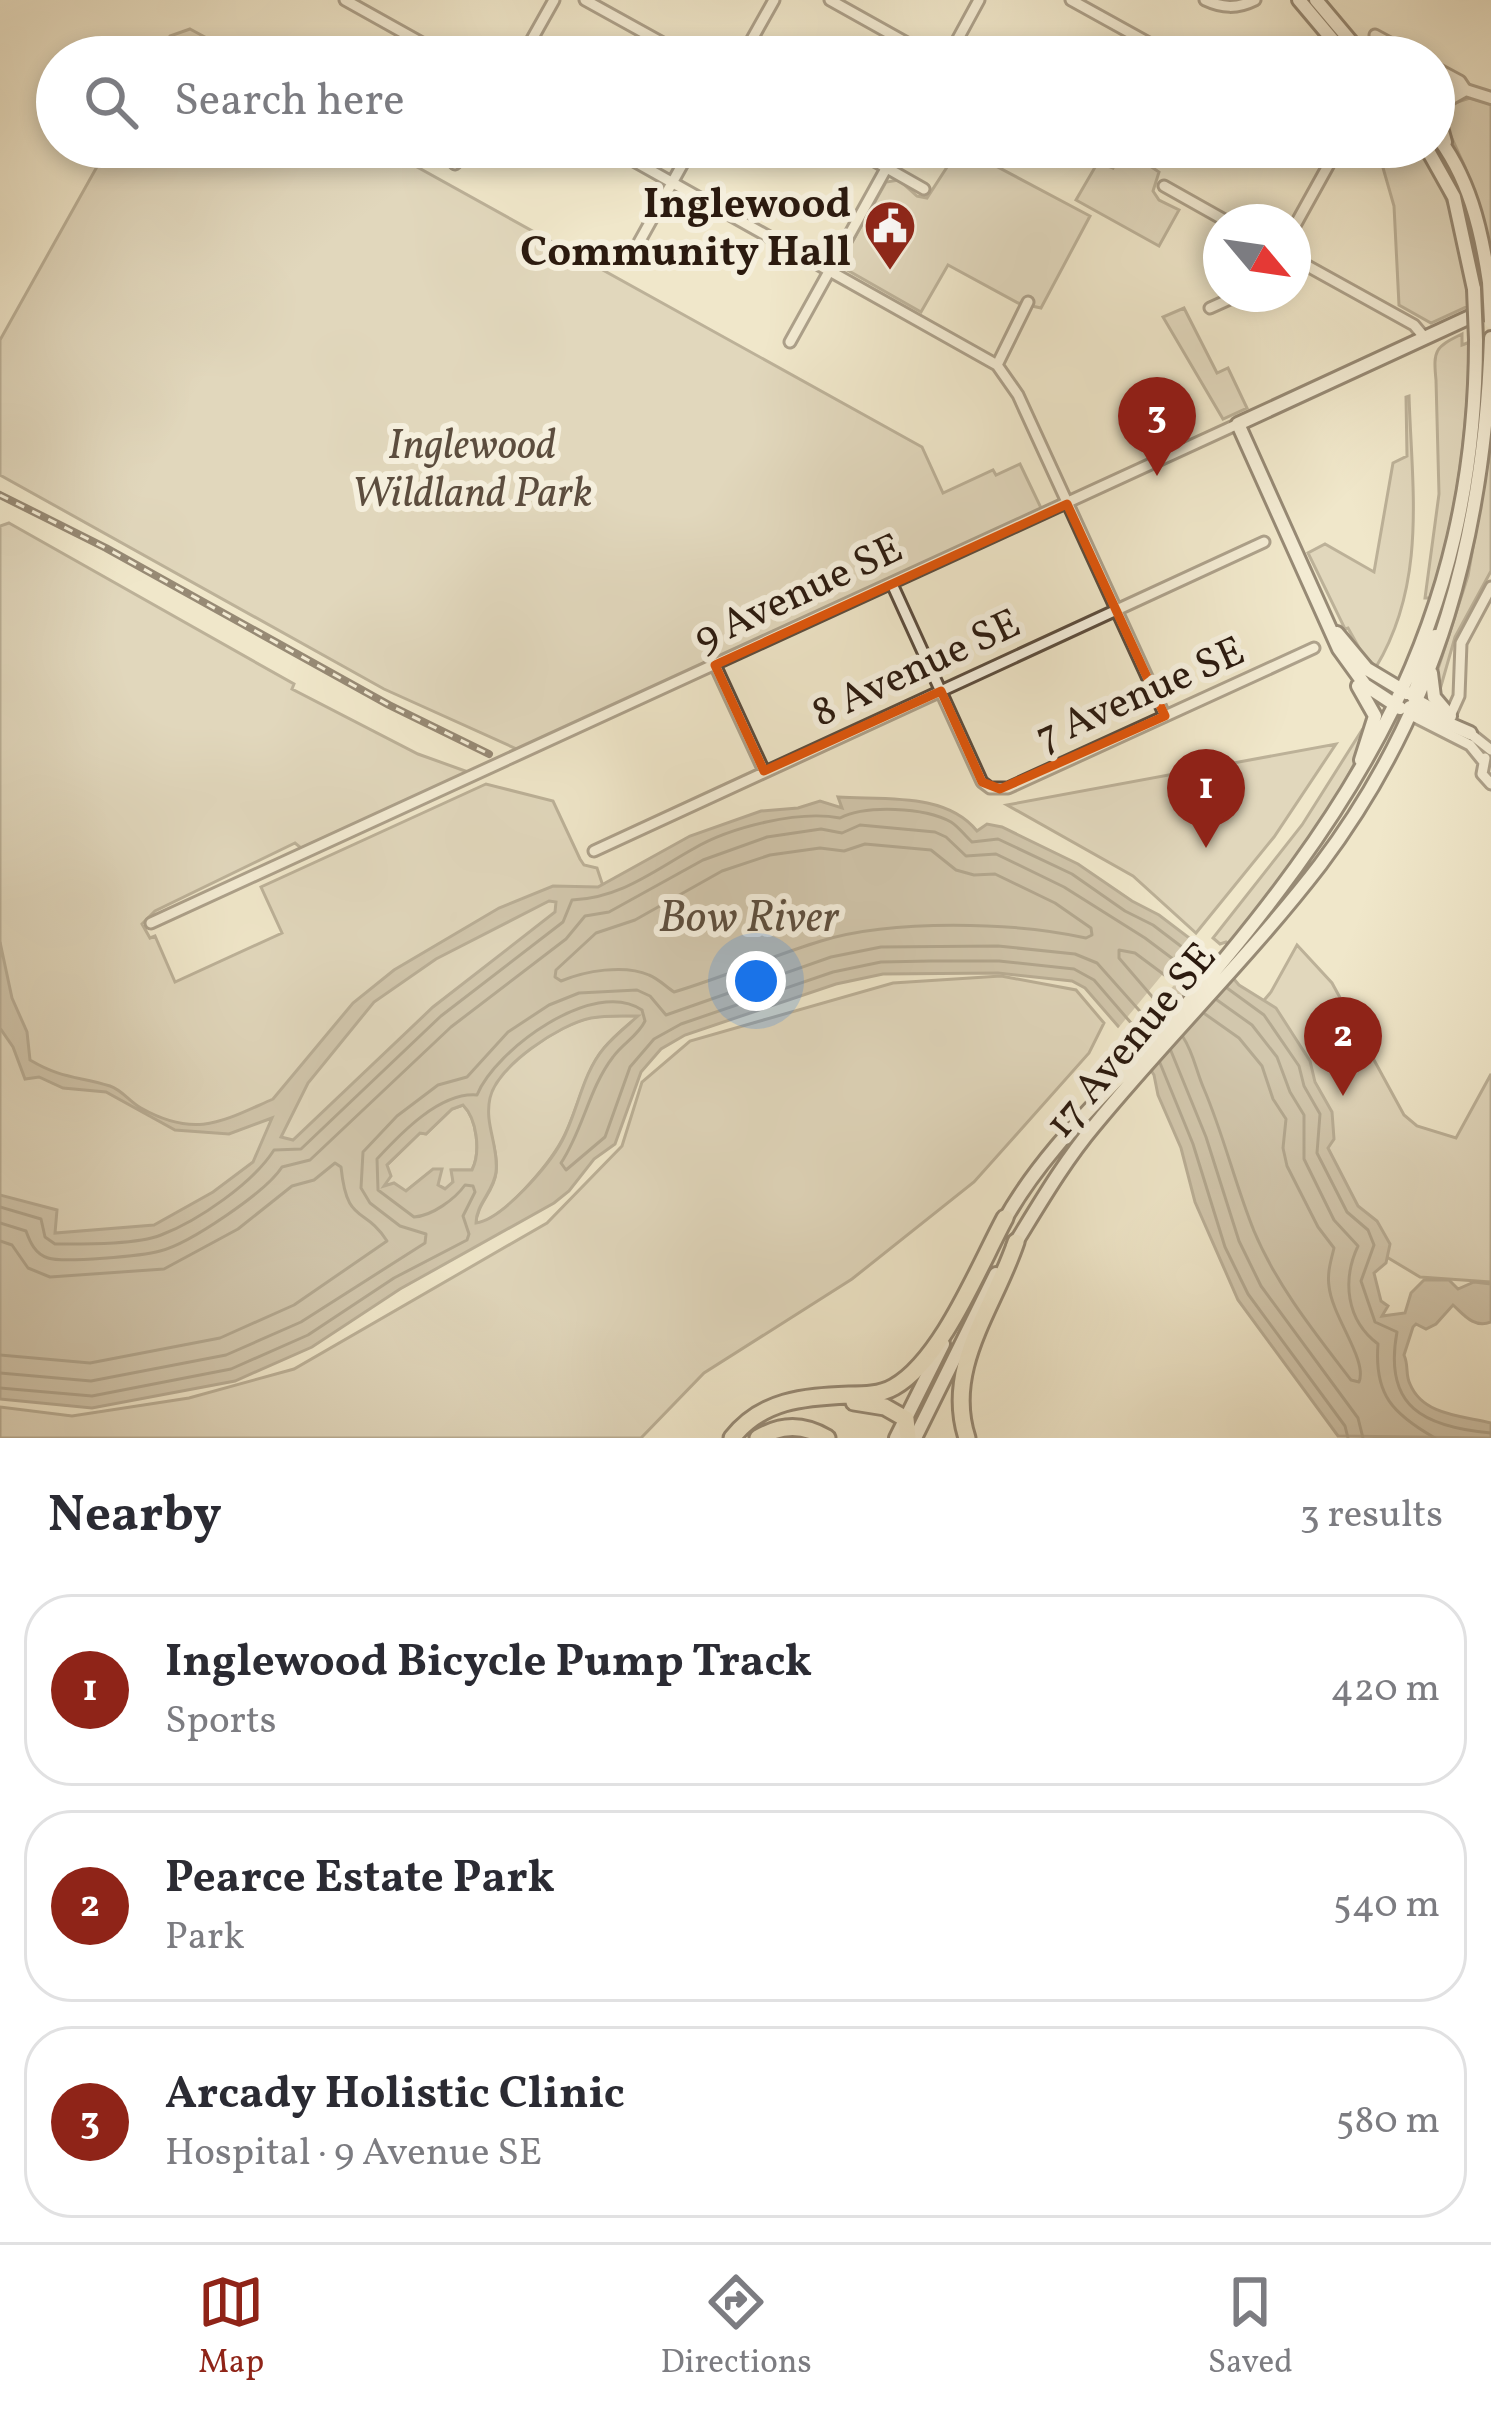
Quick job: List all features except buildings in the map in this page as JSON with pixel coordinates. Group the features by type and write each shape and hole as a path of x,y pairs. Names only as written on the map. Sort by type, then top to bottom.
{"highway":[{"path":"732,1438 751,1418 789,1400 883,1392 909,1376 947,1326 1005,1218"},
{"path":"967,1438 959,1403 966,1360 1016,1243"},
{"path":"789,1400 874,1404 906,1419 911,1438"},
{"path":"758,1438 798,1426 827,1438"}],"main road":[{"path":"1299,0 1329,36"},
{"path":"1316,0 1346,36"},
{"path":"1455,166 1477,217 1491,322"},
{"path":"1410,703 1454,546 1472,436 1474,289 1454,197 1438,168"},
{"name":"9 Avenue SE","path":"1238,424 1470,317"},
{"path":"1410,703 1431,672 1454,603 1476,500 1491,338"},
{"path":"1238,424 1339,650 1375,716 1366,751 1333,815"},
{"path":"1331,625 1366,670 1410,703"},
{"path":"1339,650 1369,688 1470,733"},
{"path":"1431,672 1434,697 1450,716"},
{"name":"17 Avenue SE","path":"1237,956 1410,703"},
{"name":"17 Avenue SE","path":"896,1438 1005,1218 1055,1150 1284,910 1351,822 1410,703"},
{"name":"17 Avenue SE","path":"911,1438 994,1278 1078,1146 1138,1068"}],"street":[{"path":"345,0 409,36"},
{"path":"534,36 554,0"},
{"path":"585,0 650,36"},
{"path":"754,36 774,0"},
{"path":"830,0 894,36"},
{"path":"960,36 980,0"},
{"path":"1071,0 1134,36"},
{"path":"1205,0 1236,7 1255,0"},
{"path":"1455,78 1466,90 1491,98"},
{"path":"1455,94 1466,90"},
{"path":"647,168 997,365 1018,395 1165,716"},
{"path":"632,255 680,168"},
{"path":"790,342 886,168"},
{"path":"889,168 924,188"},
{"path":"1306,204 1324,168"},
{"path":"1164,186 1203,208"},
{"path":"1311,268 1414,325 1425,338"},
{"path":"997,365 1028,302"},
{"name":"9 Avenue SE","path":"151,923 1238,424"},
{"name":"8 Avenue SE","path":"595,851 1264,542"},
{"path":"892,584 941,691"},
{"path":"1450,716 1459,696 1461,643 1491,586"},
{"name":"7 Avenue SE","path":"941,691 982,782 990,788 1008,788 1314,648"},
{"path":"715,665 764,771"},
{"path":"1410,703 1450,716 1488,755"},
{"path":"1410,703 1488,755"},
{"path":"1488,755 1482,774 1491,784"}],"highlighted area":[{"path":"1067,504 1165,716 1000,789 982,782 941,691 764,771 715,665"}],"green space":[{"path":"190,29 203,36 170,36"},
{"path":"1470,98 1491,104 1491,253 1455,145 1455,103"},
{"name":"Inglewood Wildland Park","path":"96,168 419,168 922,447 943,493 993,470 996,475 1020,464 1042,510 519,750 384,689 0,475 0,340"},
{"path":"946,168 1000,168 1090,216 1041,308 1018,303 948,265 921,312 842,267 841,262 886,182 899,180 917,196 927,198"},
{"path":"1095,168 1153,168 1159,172 1153,191 1159,200 1179,210 1159,246 1076,200"},
{"path":"1383,168 1430,168 1455,223 1468,306 1431,323 1399,305 1394,206"},
{"path":"1184,308 1217,373 1228,368 1247,408 1223,419 1163,317"},
{"path":"1462,334 1462,345 1470,342 1459,472 1440,567 1430,598 1425,598 1439,494 1436,356 1441,346"},
{"path":"1409,396 1410,568 1392,635 1376,667 1345,629 1308,553 1325,544 1374,572 1393,463 1407,456"},
{"path":"1491,445 1491,571 1455,637 1439,693 1437,672 1468,576"},
{"path":"9,523 294,684 292,689 418,754 468,772 301,848 295,843 155,911 142,924 150,938 155,936 175,982 282,933 261,887 486,784 553,801 580,859 597,868 604,889 213,1212 62,1257 0,1220 0,526"},
{"path":"1362,730 1367,733 1356,759 1307,843 1231,946 1220,944 1213,938 1302,825"},
{"path":"1336,744 1274,837 1196,933 1133,876 1007,805"},
{"path":"1297,945 1332,983 1404,1115 1417,1126 1456,1138 1491,1074 1491,1282 1420,1277 1355,1238 1254,1012"},
{"path":"1001,976 1076,990 1104,1023 1089,1053 974,1182 852,1279 704,1373 641,1438 0,1438 0,1407 72,1416 189,1398 294,1369 547,1223 622,1146 642,1082 690,1041 893,983"},
{"path":"598,1016 640,1016 597,1057 568,1129 547,1163 512,1202 476,1224 496,1173 487,1111 497,1080 532,1048 573,1024"},
{"path":"463,1105 476,1136 472,1170 452,1170 453,1183 446,1189 438,1185 437,1171 406,1191 383,1187 387,1165 420,1133 426,1134 452,1109"}],"water":[{"name":"Bow River","path":"838,797 913,801 949,810 977,831 987,824 1002,827 1078,864 1159,915 1217,959 1239,985 1276,1008 1310,1061 1315,1082 1332,1112 1334,1139 1328,1148 1358,1206 1377,1221 1390,1244 1386,1263 1374,1273 1381,1301 1388,1306 1382,1316 1405,1313 1411,1293 1424,1280 1449,1280 1458,1289 1474,1282 1491,1284 1491,1322 1474,1322 1453,1305 1436,1324 1426,1329 1413,1327 1404,1355 1410,1384 1424,1403 1491,1423 1491,1438 1338,1436 1238,1300 1195,1202 1154,1075 1137,1048 1085,988 1072,981 998,973 883,974 836,984 685,1035 661,1049 641,1072 615,1144 594,1159 554,1203 400,1289 312,1347 235,1381 92,1408 0,1399 0,1195 57,1210 55,1233 154,1225 213,1192 253,1162 272,1118 229,1134 175,1130 106,1092 63,1088 39,1077 25,1079 0,1028 0,942 12,998 27,1032 30,1060 114,1088 160,1117 194,1125 209,1123 273,1099 353,1003 394,970 499,908 553,886 598,887 690,836 761,811 820,801 842,808","holes":["549,901 556,902 555,912 433,1007 293,1140 281,1137 308,1083 374,1002 436,959","638,1016 597,1058 562,1141 547,1163 512,1202 476,1223 496,1172 489,1108 495,1086 532,1048 578,1022","463,1105 474,1127 477,1145 472,1170 451,1170 453,1182 445,1189 438,1185 442,1169 433,1169 406,1191 394,1183 384,1186 391,1176 387,1165 452,1109"]}],"pier":[{"path":"1195,935 1208,944 1125,1044 1115,1032"}],"railway":[{"path":"0,495 489,754"}],"place":[{"name":"Inglewood Community Hall","path":"890,272"},
{"name":"Arcady Holistic Clinic","path":"1157,476"},
{"name":"Inglewood Bicycle Pump Track","path":"1206,848"},
{"name":"Pearce Estate Park","path":"1343,1096"}]}
